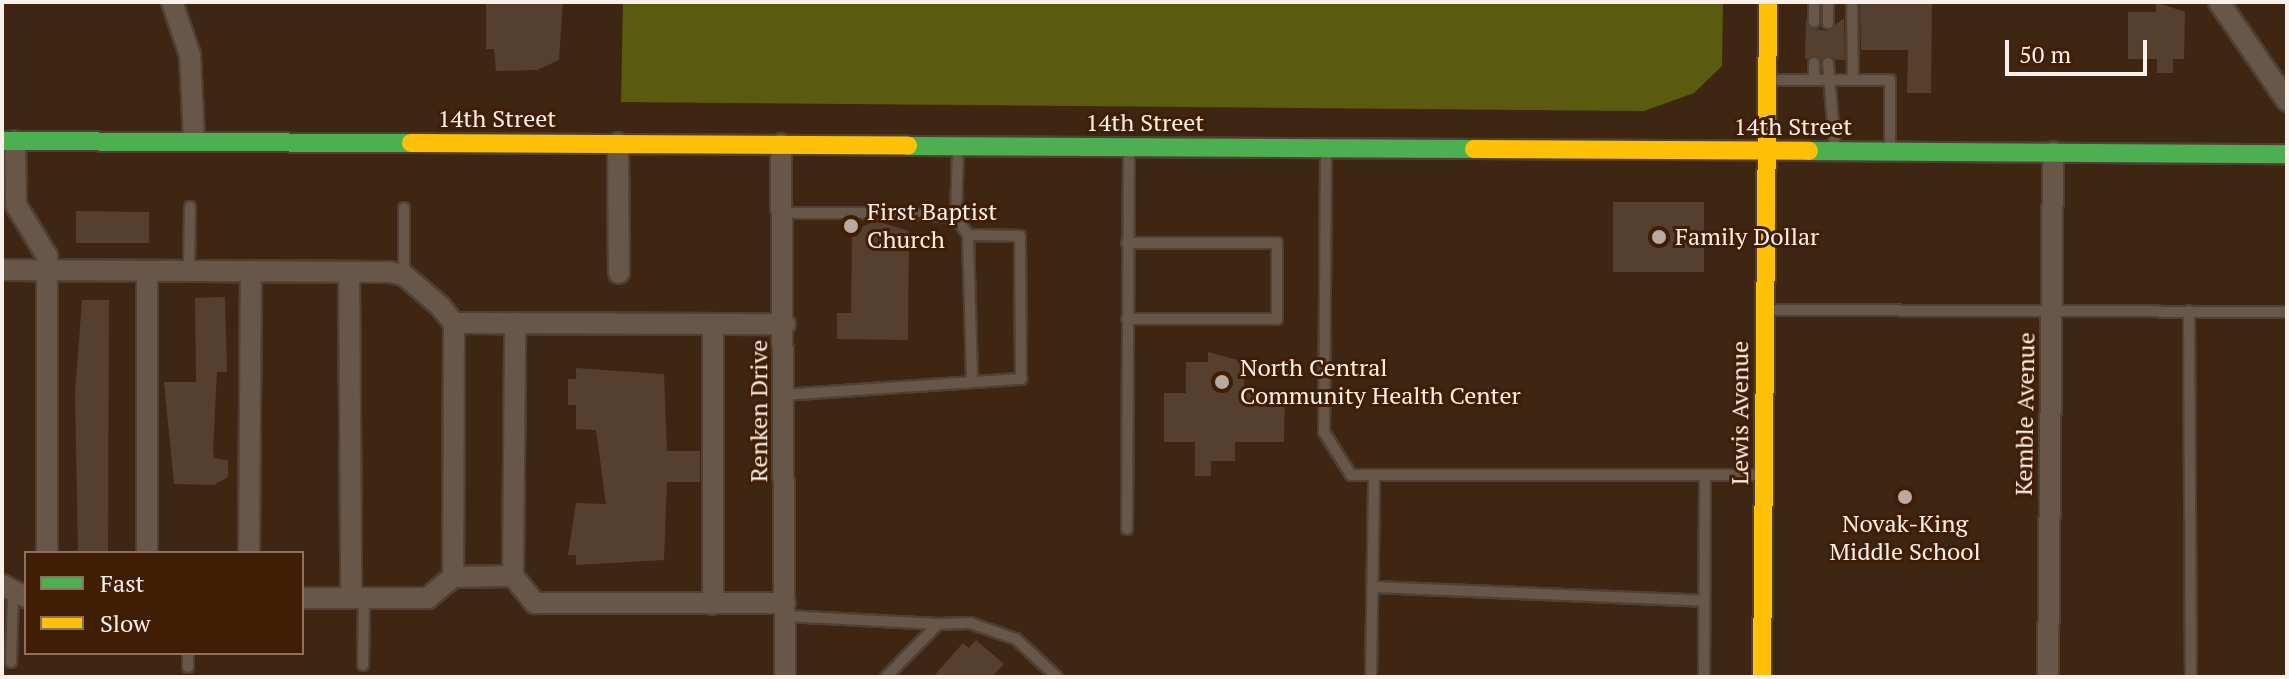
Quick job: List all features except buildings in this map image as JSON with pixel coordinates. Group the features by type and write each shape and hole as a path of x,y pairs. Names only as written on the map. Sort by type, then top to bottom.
{"street":[{"path":"172,2 190,55 194,141"},
{"name":"Lewis Avenue","path":"1762,677 1768,2"},
{"path":"2219,2 2287,101"},
{"path":"8,141 16,205 45,246 48,271 47,551"},
{"name":"14th Street","path":"8,141 2287,154"},
{"path":"618,143 619,273"},
{"name":"Renken Drive","path":"781,144 785,324 785,677"},
{"name":"Kemble Avenue","path":"2048,677 2053,152"},
{"path":"2,270 404,275 454,323 785,324"},
{"path":"147,271 147,551"},
{"path":"249,551 251,271"},
{"path":"349,272 357,598"},
{"path":"453,577 454,323"},
{"path":"515,323 513,576 535,603 713,604 785,610"},
{"path":"713,324 713,604"},
{"path":"304,598 428,598 453,577 513,576"}],"lane":[{"path":"1814,2 1814,22"},
{"path":"1828,2 1828,23"},
{"path":"1852,2 1853,80"},
{"path":"1814,63 1814,80"},
{"path":"1828,63 1835,151"},
{"path":"1767,80 1890,80 1890,151"},
{"path":"958,145 956,217 968,235 972,379"},
{"path":"1127,529 1129,147"},
{"path":"1326,148 1324,432 1351,475 1764,475"},
{"path":"189,271 190,207"},
{"path":"404,208 404,275"},
{"path":"782,213 876,213"},
{"path":"889,213 956,217"},
{"path":"784,395 972,379 1021,379 1020,236 968,235"},
{"path":"1127,243 1277,243 1277,319 1127,319"},
{"path":"1765,310 2287,312"},
{"path":"2189,311 2191,677"},
{"path":"1371,677 1374,475"},
{"path":"1704,677 1705,475"},
{"path":"1372,587 1704,601"},
{"path":"11,662 14,592"},
{"path":"357,598 363,665"},
{"path":"785,610 938,624 970,623 1016,639 1057,677"},
{"path":"886,677 938,624"},
{"path":"188,655 188,667"}],"shaded area":[{"path":"623,2 1723,2 1722,66 1694,93 1644,111 621,102"}],"traffic: fast":[{"path":"2,141 411,143"},
{"path":"908,146 1474,149"},
{"path":"1809,151 2287,154"}],"traffic: slow":[{"path":"1762,677 1768,2"},
{"path":"411,143 908,146"},
{"path":"1474,149 1809,151"}],"place":[{"name":"First Baptist Church","path":"851,226"},
{"name":"Family Dollar","path":"1659,237"},
{"name":"North Central Community Health Center","path":"1222,382"},
{"name":"Novak-King Middle School","path":"1905,497"}]}
